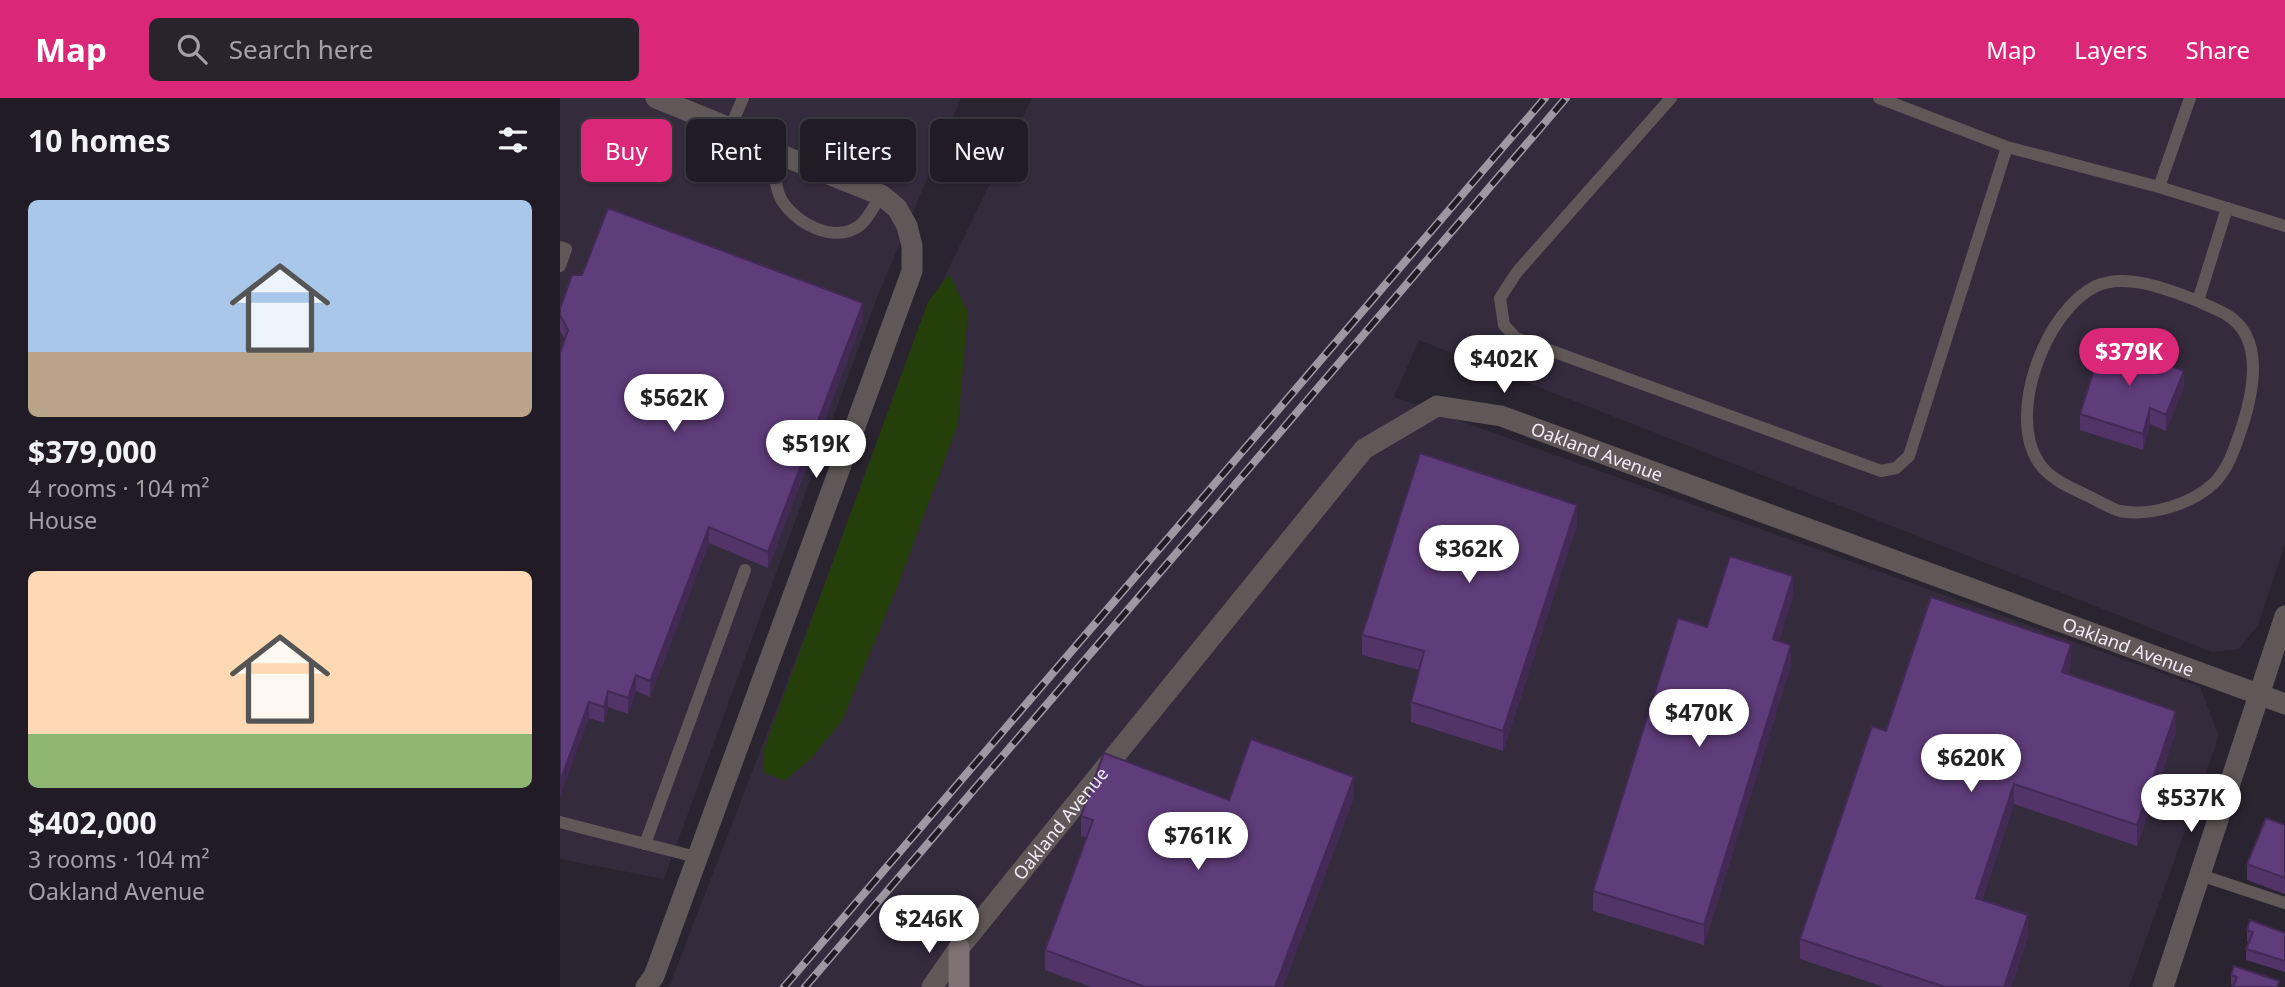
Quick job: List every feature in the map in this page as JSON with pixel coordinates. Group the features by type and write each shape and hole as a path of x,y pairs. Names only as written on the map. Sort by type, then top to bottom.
{"main road":[{"path":"960,948 960,987"}],"street":[{"path":"656,98 708,119"},
{"path":"646,987 654,976 831,499 912,271 912,246 907,226 897,208 881,195 786,157"},
{"name":"Oakland Avenue","path":"932,987 960,948 1364,449 1437,406 1501,416 2285,704"},
{"path":"2163,987 2285,616"}],"lane":[{"path":"734,119 743,98"},
{"path":"1671,98 1517,272 1500,298 1504,325 1516,338 1881,471 1896,468 1909,456 2007,147"},
{"path":"1878,98 2007,147 2158,187 2285,226"},
{"path":"2158,187 2190,98"},
{"path":"776,182 779,197 794,217 820,231 844,232 861,225 881,195"},
{"path":"2198,302 2227,208"},
{"path":"560,247 566,249 560,266"},
{"path":"2142,283 2153,283 2198,302 2229,316 2245,336 2255,371 2249,406 2231,458 2214,482 2195,497 2156,511 2119,511 2057,481 2039,463 2029,439 2028,391 2040,354 2075,302 2097,285 2142,283"},
{"path":"645,844 745,570"},
{"path":"560,822 696,857"},
{"path":"2200,875 2285,903"}],"shaded area":[{"path":"560,98 961,98 952,119 930,119 930,172 878,295 664,879 560,859"},
{"path":"1032,98 2285,98 2285,544 2258,625 2239,649 2212,652 1419,340 1394,397 2200,687 2219,736 2129,987 669,987 940,286 991,182 1028,182 1028,119 1022,119"}],"green space":[{"path":"949,274 968,312 958,424 899,582 842,721 811,758 785,781 763,772 763,752 928,302"}],"building":[{"path":"608,208 863,303 768,552 709,527 650,681 636,675 628,698 608,691 604,707 589,702 560,782 560,353 568,330 560,315 560,309 572,275 582,275"},
{"path":"2103,341 2184,371 2166,415 2150,408 2143,434 2080,414"},
{"path":"1420,453 1577,505 1503,731 1411,702 1424,651 1362,635"},
{"path":"1730,556 1793,576 1773,639 1791,645 1704,925 1593,891 1678,618 1707,627"},
{"path":"1931,597 2071,644 2062,672 2176,711 2137,825 2014,784 1976,898 2028,915 2004,987 1945,987 1800,939 1872,726 1886,731"},
{"path":"1251,739 1354,777 1275,987 1145,987 1045,950 1093,820 1081,816 1104,753 1229,800"},
{"path":"2266,818 2285,825 2285,878 2247,864"},
{"path":"2250,920 2285,933 2285,961 2246,949 2253,932 2247,930"},
{"path":"2234,966 2279,981 2277,987 2233,987 2237,977 2231,975"}],"railway":[{"path":"784,987 1545,98"},
{"path":"805,987 1566,98"}]}
